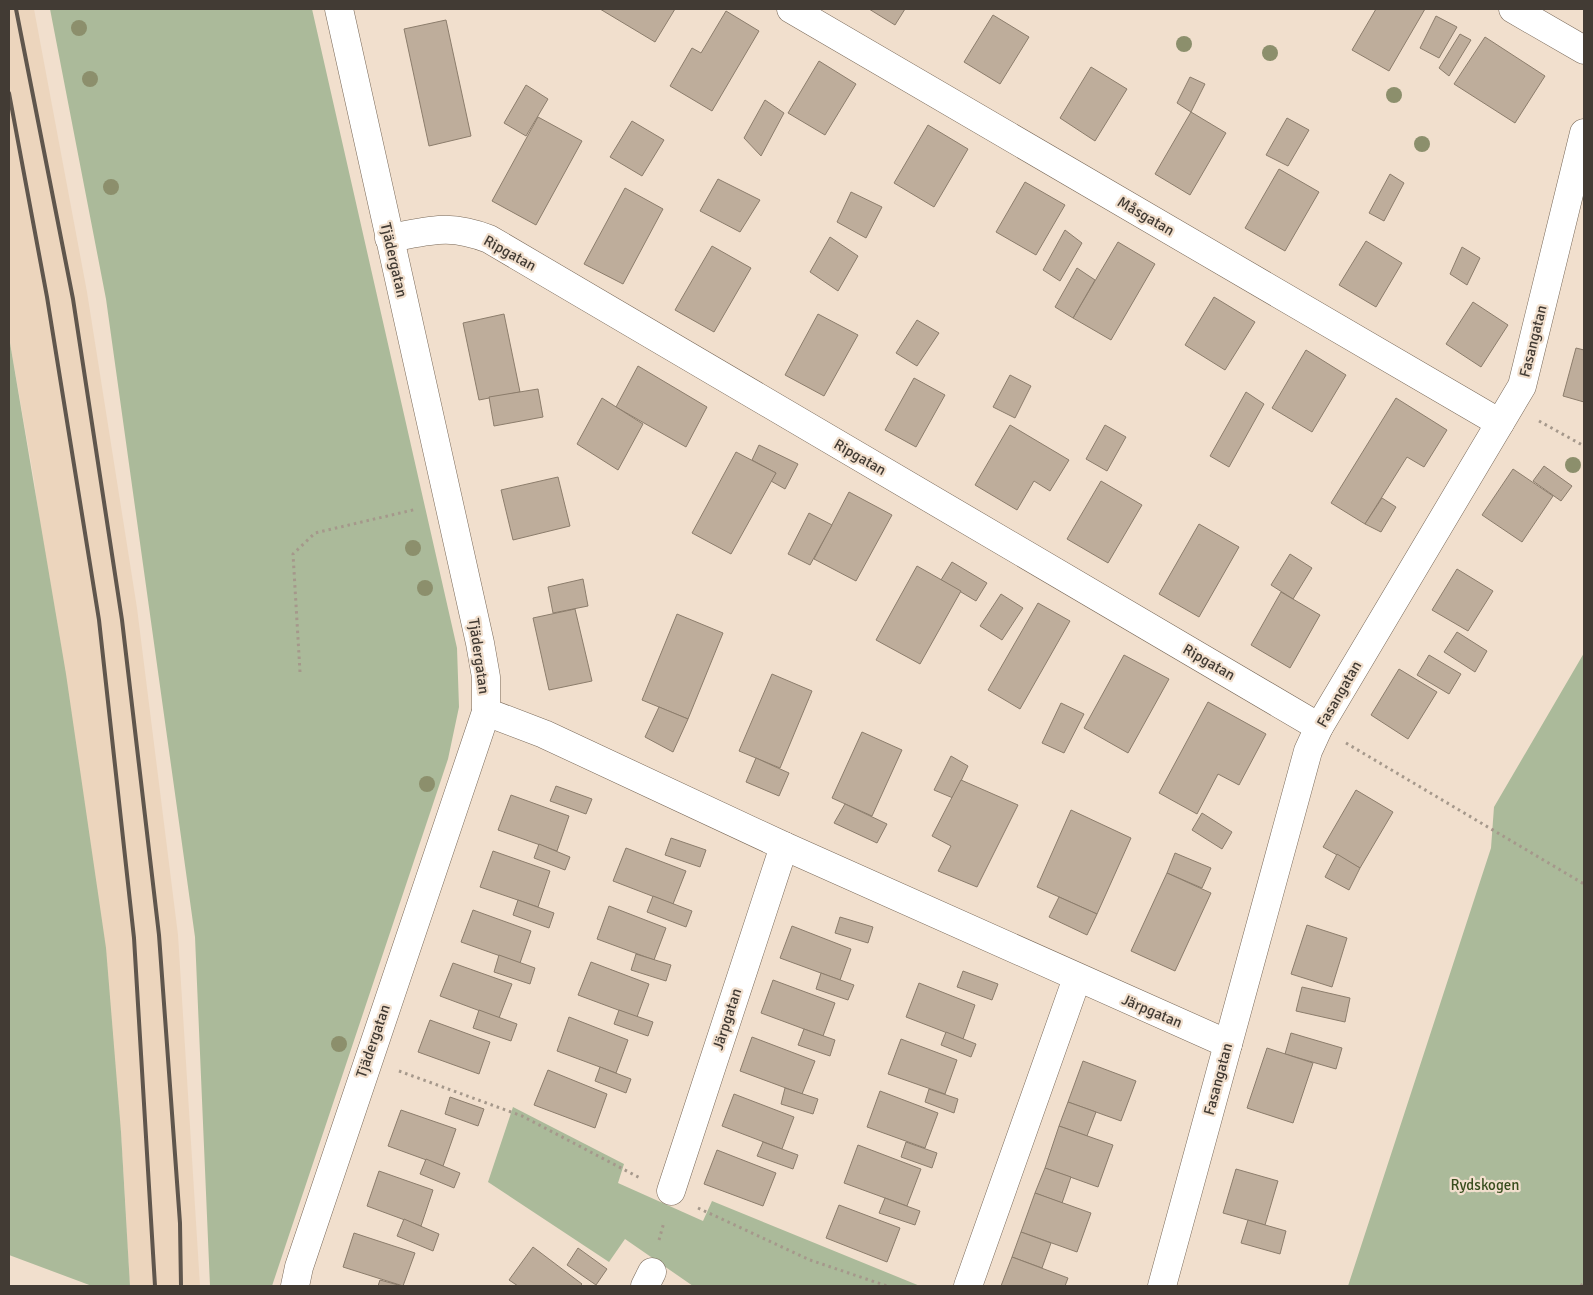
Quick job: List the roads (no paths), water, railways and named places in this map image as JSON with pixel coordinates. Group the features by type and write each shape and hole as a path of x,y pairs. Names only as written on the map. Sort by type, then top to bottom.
{"street":[{"name":"Tjädergatan","path":"295,1286 298,1267 486,712 486,677 480,643 339,9"},
{"name":"Måsgatan","path":"791,9 1506,413"},
{"path":"1513,9 1584,50"},
{"name":"Fasangatan","path":"1162,1286 1308,751 1320,727 1522,386 1584,133"},
{"name":"Ripgatan","path":"389,238 442,229 466,230 488,239 1320,727"},
{"name":"Järpgatan","path":"486,712 544,734 784,846 1076,978 1228,1044"},
{"name":"Järpgatan","path":"671,1191 784,846"},
{"path":"968,1286 1076,978"}],"railway":[{"path":"16,9 73,299 122,620 159,935 180,1223 181,1286"},
{"path":"9,93 47,297 99,620 134,938 155,1286"}],"park label":[{"name":"Rydskogen","path":"1485,1185"}]}
